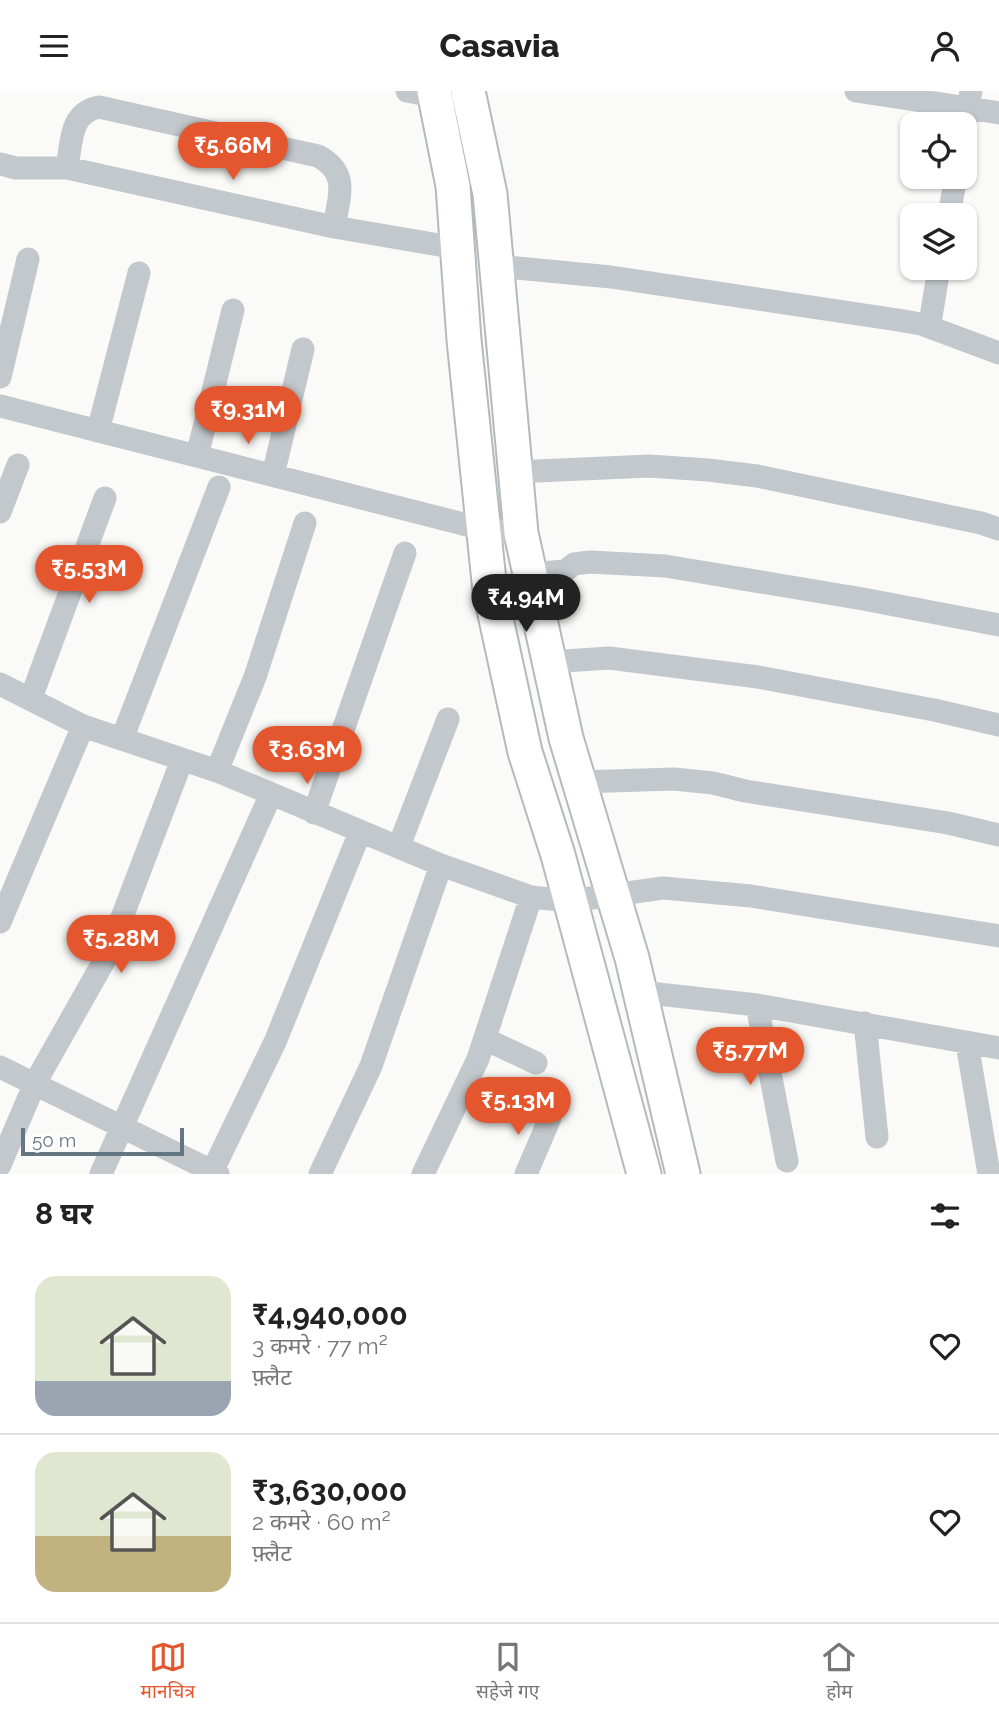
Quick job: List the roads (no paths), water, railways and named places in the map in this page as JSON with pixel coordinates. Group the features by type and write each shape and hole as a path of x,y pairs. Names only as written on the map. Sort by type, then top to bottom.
{"main road":[{"path":"425,93 453,185 464,340 483,529 490,590 508,683 525,753 570,901 644,1174"},
{"path":"470,97 490,194 521,533 566,739 640,992 683,1174"}],"street":[{"path":"856,91 999,113"},
{"path":"425,93 470,97"},
{"path":"67,168 76,122 81,114 99,107 112,109 324,159 337,171 341,184 334,227"},
{"path":"0,164 16,169 67,168 334,227 457,248"},
{"path":"0,377 28,259"},
{"path":"496,266 611,277 898,320 921,324 999,353"},
{"path":"98,431 139,273"},
{"path":"931,317 937,280"},
{"path":"197,456 233,310"},
{"path":"273,475 303,349"},
{"path":"0,406 483,529 521,533"},
{"path":"0,512 18,465"},
{"path":"515,473 649,466 708,470 757,477 999,529"},
{"path":"122,739 219,487"},
{"path":"31,698 105,498"},
{"path":"218,771 255,677 305,523"},
{"path":"314,813 405,553"},
{"path":"529,573 565,571 574,564 590,562 665,566 999,625"},
{"path":"549,662 609,658 758,677 999,724"},
{"path":"0,684 83,726 218,771 441,865 531,897 570,901 663,888 751,896 999,936"},
{"path":"399,846 448,719"},
{"path":"0,922 83,726"},
{"path":"0,1165 35,1083 107,954 182,759"},
{"path":"579,782 687,780 948,823 999,835"},
{"path":"101,1174 271,793"},
{"path":"0,1067 214,1173 275,1042 360,832"},
{"path":"320,1174 372,1066 441,865"},
{"path":"423,1174 485,1039 531,897"},
{"path":"640,992 757,1005 999,1048"},
{"path":"757,1005 787,1161"},
{"path":"865,1023 877,1137"},
{"path":"485,1039 536,1063"},
{"path":"967,1042 989,1174"},
{"path":"526,1174 550,1118"}]}
